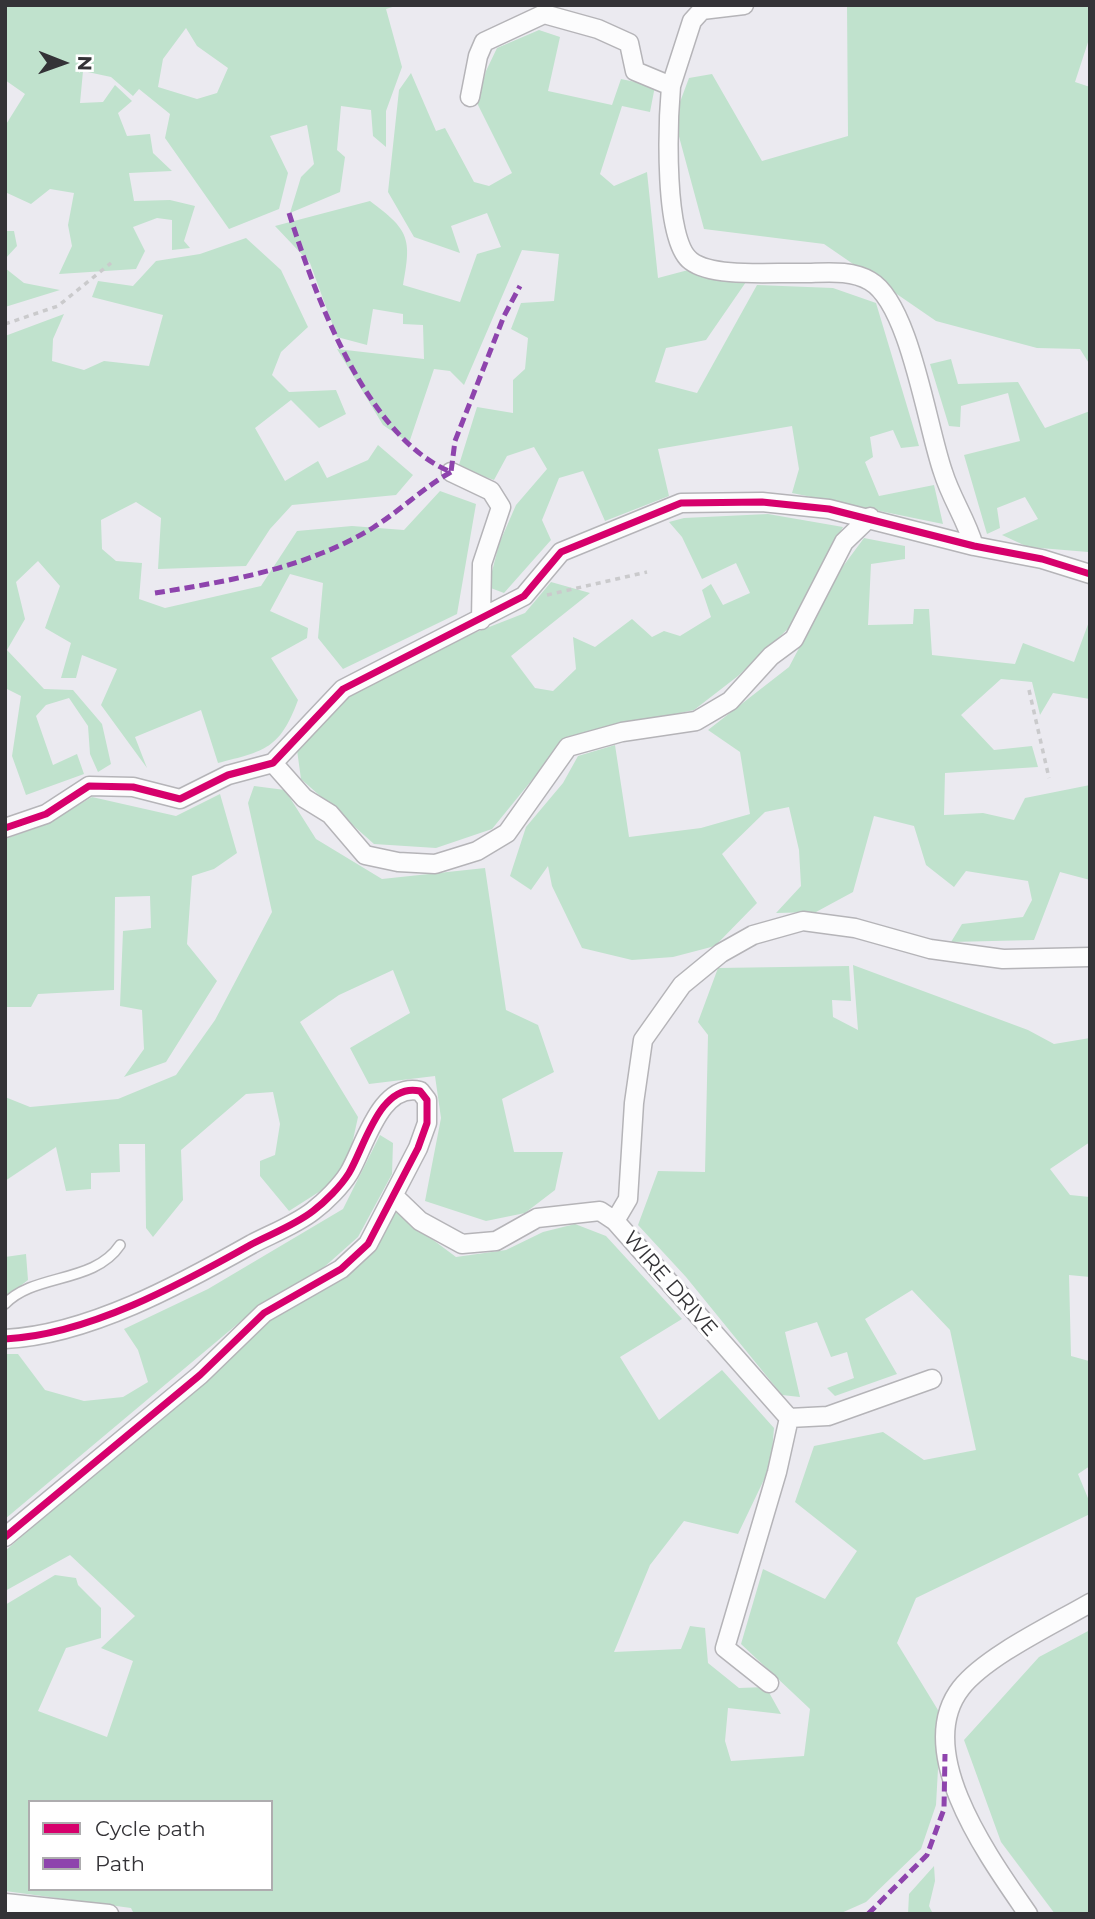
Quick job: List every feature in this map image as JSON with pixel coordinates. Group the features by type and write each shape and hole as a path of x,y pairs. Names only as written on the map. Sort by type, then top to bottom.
{"street":[{"path":"744,5 702,9 692,21 671,86 668,145 673,221 679,248 692,262 722,271 852,274 872,282 892,304 903,330 943,474 967,521 974,546"},
{"path":"470,97 484,42 544,14 598,29 629,43 635,71 671,86"},
{"path":"451,472 491,491 501,507 482,564 481,620"},
{"path":"5,828 46,814 89,786 133,787 180,799 228,775 273,763 343,689 524,596 561,552 681,503 762,502 870,517 974,546 1042,559 1090,574"},
{"path":"273,763 304,798 330,814 365,855 398,862 435,864 477,851 507,833 568,747 622,732 695,721 730,701 771,656 794,639 844,542 870,517"},
{"path":"615,1221 628,1199 634,1103 643,1040 662,1009 682,985 721,953 774,927 803,921 855,928 930,949 1003,959 1090,957"},
{"path":"5,1339 89,1322 170,1289 312,1211 348,1175 387,1103 399,1092 410,1089 420,1091 427,1100 429,1111 418,1148 368,1244 341,1269 264,1313 200,1375 5,1537"},
{"name":"WIRE DRIVE","path":"394,1196 420,1221 462,1244 496,1241 537,1218 600,1211 615,1221 789,1418"},
{"path":"769,1683 725,1648 778,1472 789,1418 828,1416 932,1379"},
{"path":"1028,1914 998,1870 962,1805 945,1754 945,1735 950,1711 961,1688 1003,1654 1090,1603"},
{"path":"5,1903 109,1914"}],"lane":[{"path":"5,1304 30,1287 58,1282 107,1260 120,1245"}],"path":[{"path":"5,324 58,306 111,263"},
{"path":"524,596 560,594 595,582 647,572"},
{"path":"1029,690 1049,778"}],"green space":[{"path":"5,5 399,5 386,9 402,67 386,111 386,147 373,136 371,110 341,106 337,150 345,157 340,192 290,213 301,177 314,164 307,125 270,136 288,173 279,209 229,229 165,138 170,114 139,89 133,96 111,77 83,71 80,103 103,102 115,85 132,101 118,113 127,136 150,134 153,153 172,171 129,173 134,201 170,200 195,206 184,241 190,248 172,250 172,220 157,218 133,227 145,251 136,269 59,274 72,246 68,225 74,193 50,189 31,204 5,192 5,126 25,94 5,80","holes":["186,28 197,46 228,68 217,93 197,99 158,87 163,59"]},
{"path":"847,5 1090,5 1090,36 1075,82 1090,87 1090,365 1080,349 1037,348 936,321 824,244 704,229 674,118 689,78 712,74 762,161 848,136"},
{"path":"539,30 560,37 548,91 612,105 621,79 655,86 650,112 622,106 600,174 614,186 647,172 658,278 692,269 746,282 706,340 666,348 655,382 697,393 757,285 833,288 876,303 919,446 901,448 893,430 870,437 873,457 865,462 879,496 934,485 943,524 792,493 799,469 792,426 658,449 669,496 605,521 583,471 559,478 542,520 551,540 504,593 488,587 499,544 516,505 547,469 534,447 507,456 494,480 458,468 477,407 513,413 513,380 525,369 528,338 511,329 521,303 554,301 559,254 522,250 464,385 450,371 434,369 409,443 383,425 337,349 424,359 423,325 403,324 403,314 373,309 367,345 337,337 310,263 275,226 370,201 393,220 404,236 407,256 403,285 460,302 477,254 501,247 487,213 451,226 460,253 414,237 388,192 399,90 411,73 436,131 445,128 474,182 489,186 512,173 477,103 486,71 497,48"},
{"path":"5,231 14,231 17,246 5,259"},
{"path":"246,238 281,270 308,327 281,352 272,375 289,392 336,390 346,414 319,428 291,400 255,428 285,481 318,461 327,478 368,460 378,445 413,475 396,495 292,505 270,529 246,566 158,569 161,518 136,502 101,520 102,549 116,561 142,563 139,599 165,608 261,586 297,531 352,526 404,530 440,491 476,504 457,614 343,669 318,638 323,583 290,574 270,611 308,628 307,638 271,658 298,700 285,729 259,751 218,763 201,710 135,737 147,768 101,705 117,669 82,655 76,678 61,678 71,643 45,628 60,586 38,561 16,582 25,619 7,650 44,689 73,690 102,724 111,764 98,772 90,754 88,726 69,698 46,705 36,716 53,765 77,754 84,774 26,795 12,756 21,696 5,688 5,336 64,314 53,339 52,361 84,370 104,361 149,366 163,315 92,297 98,281 133,286 156,261 200,254"},
{"path":"5,268 24,283 60,290 5,307"},
{"path":"951,359 958,384 1018,382 1045,428 1090,411 1088,552 1028,547 1002,535 1038,519 1025,497 997,508 1000,528 987,534 964,455 1020,441 1008,393 961,406 960,427 949,426 930,364"},
{"path":"768,514 843,527 792,625 738,676 694,710 567,737 492,829 436,848 374,844 301,779 297,750 352,693 433,649 525,613 551,582 590,593 511,656 535,688 553,691 576,669 573,637 595,647 632,619 652,637 664,631 680,636 711,617 702,590 711,584 723,605 750,593 736,563 702,579 682,537 669,522 684,518"},
{"path":"864,538 905,546 905,559 871,564 868,625 913,624 914,609 929,609 932,655 1015,664 1023,643 1074,662 1090,619 1090,699 1053,693 1040,715 1032,682 1001,679 961,715 994,750 1032,746 1038,767 945,773 944,815 983,813 1014,820 1025,798 1090,785 1090,880 1060,872 1034,940 951,942 962,924 1023,917 1032,900 1028,881 966,871 954,887 926,865 914,826 874,816 853,892 816,912 776,913 801,886 799,850 789,807 765,812 722,854 757,903 715,946 673,957 632,960 582,948 552,886 548,866 531,890 510,876 526,827 563,783 578,756 615,745 629,837 701,828 750,814 740,752 708,730 789,667 841,569"},
{"path":"254,786 285,790 316,839 382,879 485,868 506,1010 538,1025 554,1072 502,1099 514,1152 563,1152 555,1190 525,1213 486,1221 425,1201 441,1118 435,1076 369,1084 350,1048 410,1013 393,970 339,995 300,1022 358,1117 351,1149 333,1183 289,1211 260,1176 260,1161 275,1155 280,1124 273,1092 246,1094 181,1150 183,1200 153,1237 146,1228 145,1144 119,1144 120,1172 91,1173 91,1189 66,1191 56,1147 5,1181 5,1097 30,1107 118,1099 176,1075 215,1020 272,912 248,803"},
{"path":"220,794 237,853 214,869 192,876 187,944 217,981 166,1062 124,1077 144,1049 142,1010 120,1006 123,931 151,928 150,896 115,897 114,990 38,994 31,1007 5,1007 5,839 42,826 92,797 176,816"},
{"path":"853,965 1028,1030 1054,1044 1090,1038 1090,1142 1050,1169 1070,1195 1090,1197 1090,1277 1069,1275 1071,1356 1089,1361 1090,1466 1078,1474 1090,1503 1090,1514 916,1598 897,1643 941,1715 936,1805 921,1849 866,1902 839,1914 134,1914 131,1908 5,1891 5,1605 55,1575 76,1578 78,1585 101,1608 101,1638 66,1648 38,1711 107,1737 133,1661 101,1648 135,1616 70,1555 5,1591 5,1551 275,1316 344,1277 393,1210 456,1257 506,1250 543,1232 575,1224 606,1236 682,1319 620,1357 659,1420 722,1370 774,1428 771,1465 738,1534 684,1521 650,1565 614,1652 681,1649 690,1626 705,1628 708,1663 739,1688 766,1687 781,1714 728,1708 725,1741 731,1761 804,1756 810,1709 741,1644 763,1569 825,1599 857,1551 795,1502 814,1446 883,1432 924,1460 976,1450 950,1330 912,1290 865,1319 897,1374 835,1396 827,1388 854,1378 847,1352 831,1357 817,1322 785,1332 800,1397 782,1395 686,1277 638,1225 658,1171 705,1172 708,1035 698,1022 718,968 849,966 851,1001 832,1000 833,1017 858,1030"},
{"path":"380,1135 393,1143 392,1174 358,1237 322,1269 247,1316 5,1519 5,1354 18,1354 45,1390 84,1401 123,1397 148,1382 138,1350 124,1329 208,1289 343,1209"},
{"path":"26,1254 28,1280 5,1298 5,1257"},
{"path":"1090,1630 1090,1914 1055,1914 1001,1842 964,1740 1039,1657"},
{"path":"934,1866 935,1881 929,1906 933,1914 908,1914 909,1894"}],"marked path":[{"path":"289,213 329,322 369,396 393,428 421,454 451,472 455,441 504,316 520,286"},
{"path":"155,593 240,578 322,553 374,527 451,472"},
{"path":"868,1914 927,1855 944,1809 945,1754"}],"cycle path":[{"path":"5,828 46,814 89,786 133,787 180,799 228,775 273,763 343,689 524,596 561,552 681,503 762,502 829,509 974,546 1042,559 1090,574"},
{"path":"5,1339 37,1335 101,1318 165,1291 299,1221 323,1203 342,1183 376,1119 394,1096 406,1091 420,1091 427,1100 427,1123 418,1148 368,1244 341,1269 264,1313 200,1375 5,1537"}]}
